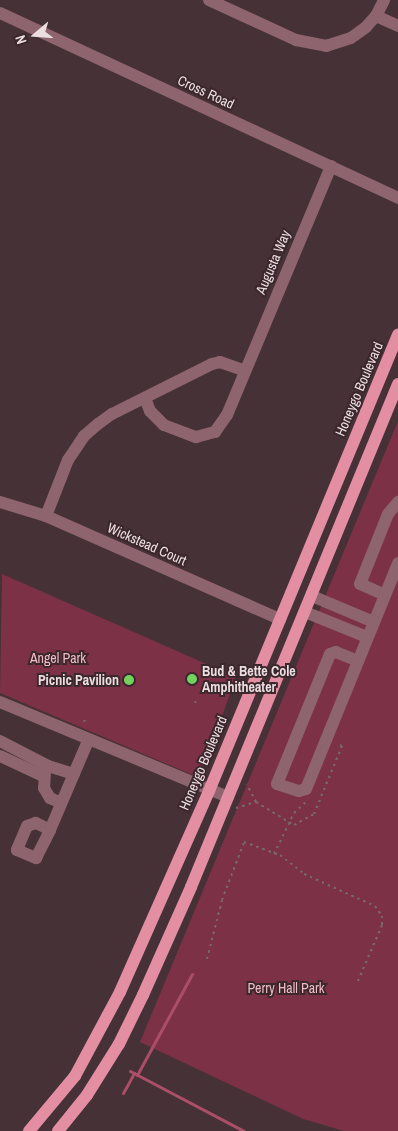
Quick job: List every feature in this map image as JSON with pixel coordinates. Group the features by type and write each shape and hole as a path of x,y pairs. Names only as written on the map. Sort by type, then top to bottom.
{"main road":[{"name":"Honeygo Boulevard","path":"29,1131 75,1076 101,1032 209,790 398,335"},
{"path":"58,1131 87,1095 119,1044 230,804 305,612 398,384"}],"street":[{"path":"209,0 284,35 312,44 326,46 351,38 376,16 384,0"},
{"name":"Cross Road","path":"0,13 398,198"},
{"path":"376,16 398,26"},
{"name":"Augusta Way","path":"145,398 150,411 164,425 196,437 209,434 222,423 331,166"},
{"path":"46,516 68,460 84,436 112,414 212,364 220,362 243,370"},
{"name":"Wickstead Court","path":"0,502 46,516 280,619"},
{"path":"385,595 360,584 388,514 398,502"},
{"path":"358,661 336,652 330,654 277,784 299,791 306,789 398,563"},
{"path":"312,596 374,622"},
{"path":"305,612 367,637"},
{"path":"0,702 88,741 209,790 230,804"},
{"path":"0,741 45,771 50,798 61,803"},
{"path":"50,830 88,741"},
{"path":"0,756 45,771 62,768 74,774"}],"path":[{"path":"84,722 86,717"},
{"path":"245,779 256,802 294,825 314,814 342,746 334,743"},
{"path":"230,804 256,802"},
{"path":"207,959 222,900 244,842 280,856 304,874 375,906 382,916 382,925 356,983"}],"green space":[{"name":"Perry Hall Park","path":"398,421 398,1131 344,1131 303,1119 140,1042"},
{"name":"Angel Park","path":"2,574 236,677 200,778 0,693"}],"waterway":[{"path":"137,1075 192,974"},
{"path":"130,1071 244,1131"},
{"path":"123,1093 134,1073"}],"place":[{"name":"Bud & Bette Cole Amphitheater","path":"192,679"},
{"name":"Picnic Pavilion","path":"129,680"}]}
